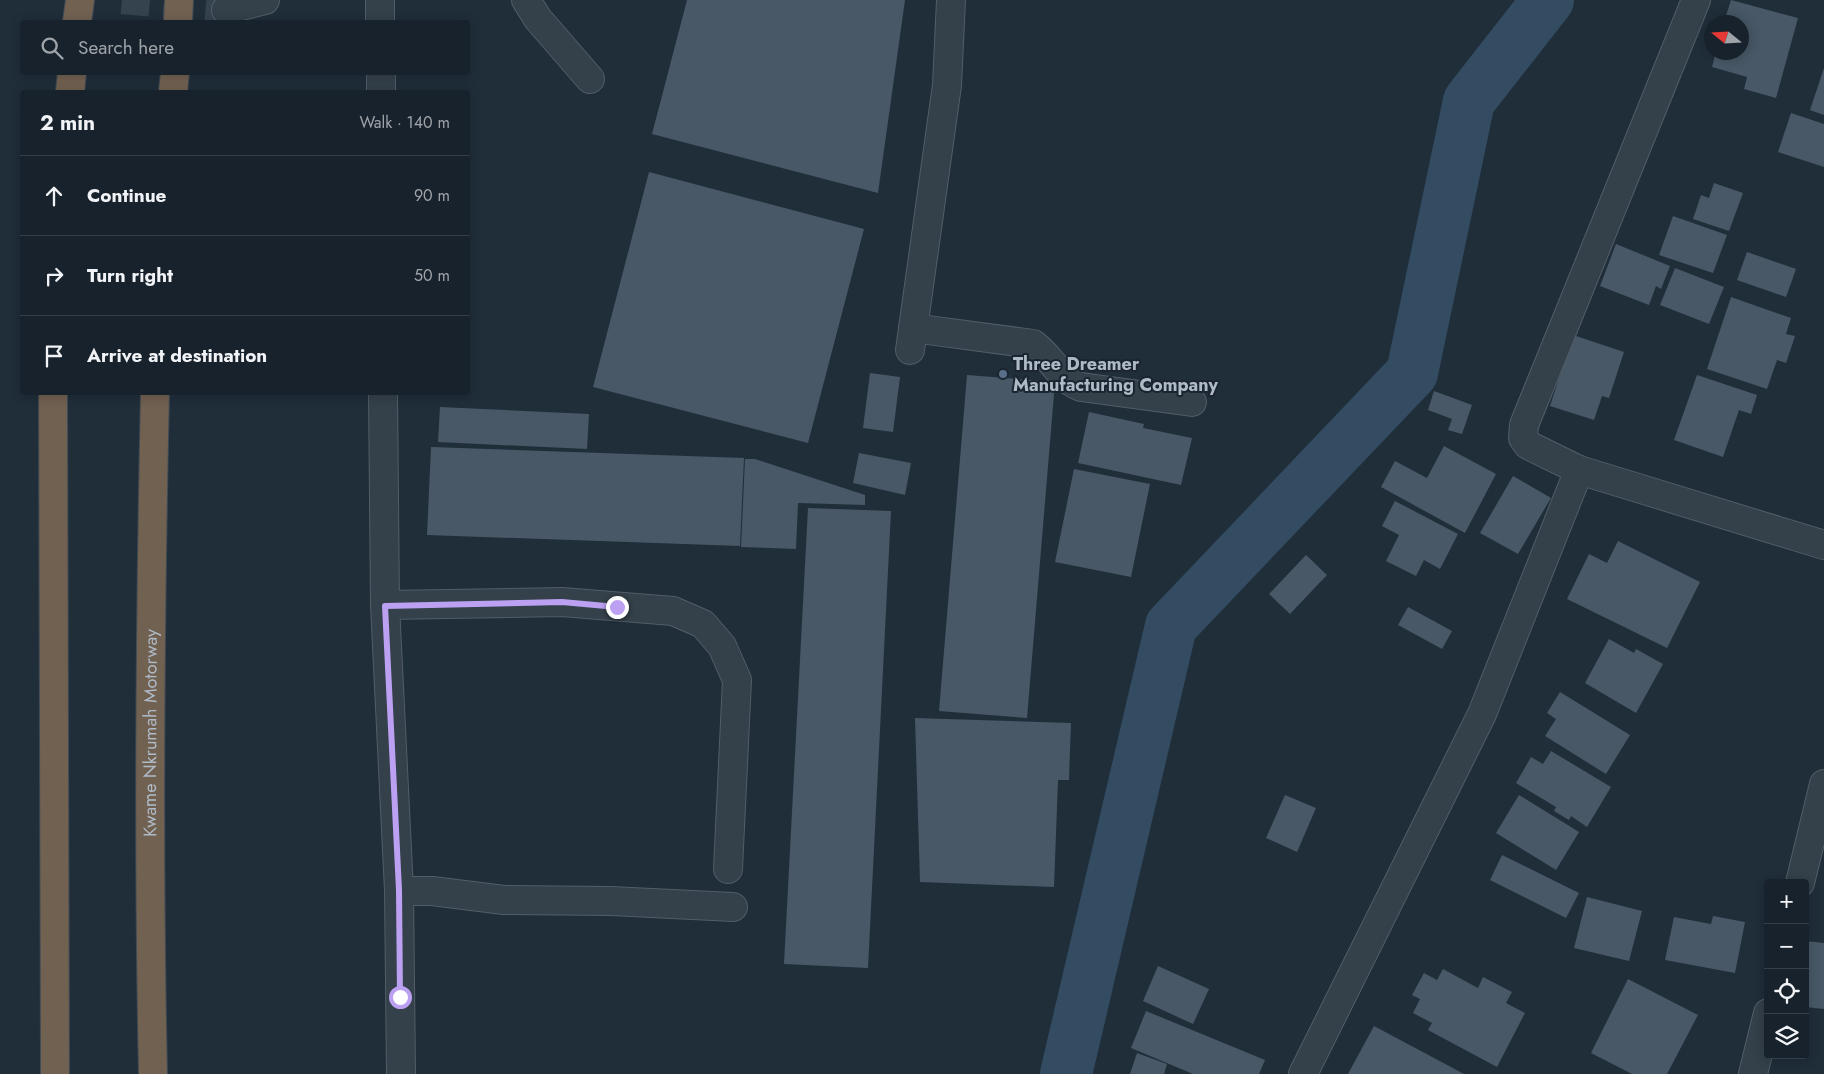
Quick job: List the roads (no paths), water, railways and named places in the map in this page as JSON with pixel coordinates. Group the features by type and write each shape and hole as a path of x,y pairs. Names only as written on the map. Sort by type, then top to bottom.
{"highway":[{"path":"77,20 80,0"},
{"path":"178,20 179,0"},
{"path":"70,90 72,75"},
{"path":"173,90 175,75"},
{"path":"53,395 54,1074"},
{"name":"Kwame Nkrumah Motorway","path":"153,1074 148,874 150,630 155,395"}],"street":[{"path":"226,10 265,0"},
{"path":"380,0 380,20"},
{"path":"526,0 538,19 590,79"},
{"path":"950,0 947,85 911,339 1032,344 1045,353 1058,373 1068,382 1080,387 1192,402"},
{"path":"1696,0 1524,425 1523,438 1528,445 1580,470 1824,545"},
{"path":"381,75 381,90"},
{"path":"383,395 385,606 399,890 401,1074"},
{"path":"1303,1074 1482,714 1580,470"},
{"path":"385,606 562,602 673,612 703,624 722,646 737,680 728,869"},
{"path":"1801,879 1824,784"},
{"path":"399,890 432,891 504,900 611,901 733,907"},
{"path":"1753,1074 1768,1014"}],"waterway":[{"path":"1066,1074 1171,626 1412,373 1469,101 1548,0"}],"tunnel":[{"path":"122,0 226,10"}],"place":[{"name":"Three Dreamer Manufacturing Company","path":"1003,374"}]}
